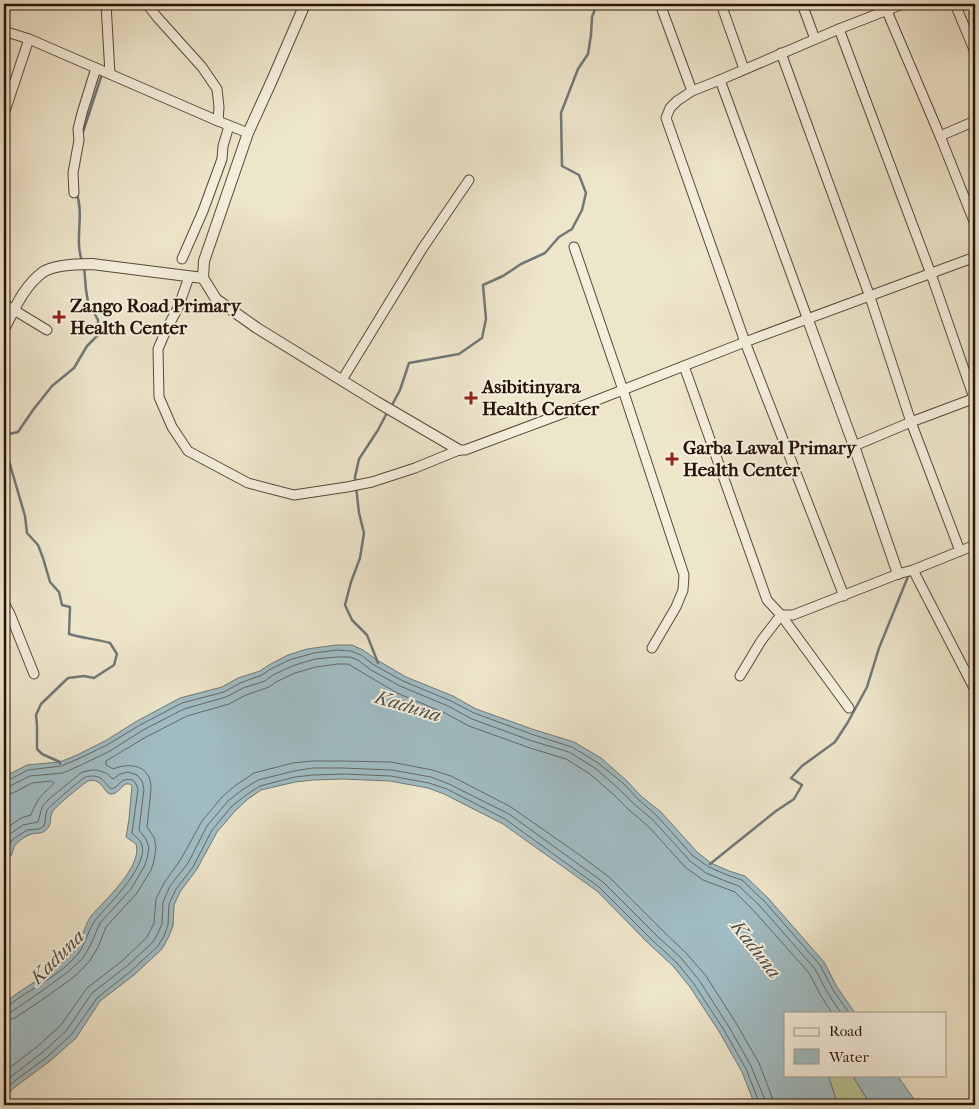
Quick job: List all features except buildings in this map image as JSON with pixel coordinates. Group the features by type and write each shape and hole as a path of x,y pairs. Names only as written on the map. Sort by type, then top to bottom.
{"street":[{"path":"106,4 110,74"},
{"path":"147,4 202,66 217,89 218,122"},
{"path":"305,4 248,133 204,261 203,278 216,299 257,328 459,450"},
{"path":"660,4 692,91"},
{"path":"721,4 744,69"},
{"path":"802,4 815,39"},
{"path":"844,596 745,342 666,118 670,108 692,91 839,29 885,7 904,4"},
{"path":"955,4 975,52"},
{"path":"885,7 975,224"},
{"path":"839,29 931,274 975,399 911,422 854,446"},
{"path":"4,31 29,39 218,122 248,133"},
{"path":"4,114 29,39"},
{"path":"781,53 870,296 911,422 960,551"},
{"path":"74,193 73,173 79,140 78,130 96,68"},
{"path":"720,80 854,446 898,574"},
{"path":"940,136 975,121"},
{"path":"182,260 203,211 222,158 223,146 229,126"},
{"path":"342,380 422,249 468,180"},
{"path":"574,247 684,574 683,590 680,598 652,648"},
{"path":"189,277 178,308 158,349 159,397 172,427 188,451 248,483 294,495 347,488 415,468 459,450 510,434 745,342 975,257"},
{"path":"4,329 19,299 28,286 44,271 55,268 78,264 92,264 203,278"},
{"path":"4,304 46,330"},
{"path":"684,366 767,600 781,615 849,708"},
{"path":"781,615 793,615 975,546"},
{"path":"913,570 975,690"},
{"path":"4,603 34,674"},
{"path":"740,676 761,641 781,615"}],"green space":[{"path":"828,1076 853,1076 871,1105 838,1105"}],"water":[{"name":"Kaduna","path":"352,645 406,677 453,696 476,709 574,742 601,758 661,812 697,852 711,863 745,876 768,898 824,962 837,987 854,1012 784,1012 784,1076 828,1076 838,1105 755,1105 742,1072 720,1033 690,987 673,966 597,891 503,824 444,794 428,788 390,781 343,779 295,782 261,790 236,810 217,832 197,869 180,892 174,905 173,926 162,949 134,975 100,1001 76,1038 4,1098 4,1004 67,958 77,946 91,916 129,872 137,853 136,844 126,837 132,786 125,784 112,794 108,793 99,783 88,781 55,809 47,829 20,840 4,863 4,777 27,765 60,762 77,755 180,698 222,687 238,678 260,671 288,655 307,649"},
{"path":"853,1076 898,1076 918,1105 871,1105"}],"waterway":[{"path":"391,407 400,390 409,363 459,354 482,338 486,319 483,285 545,253 559,237 572,229 582,210 586,193 579,175 562,166 561,113 578,69 588,54 592,17 597,4"},
{"path":"82,135 101,77"},
{"path":"76,192 80,209 79,244 82,261"},
{"path":"4,435 18,432 52,386 74,368 87,346 98,335 98,320 88,302 84,266"},
{"path":"378,663 367,635 352,620 345,605 360,558 364,533 359,513 355,477 359,459 388,411"},
{"path":"4,444 25,516 27,533 38,545 50,582 59,592 62,605 70,607 69,634 110,643 117,654 114,665 94,678 84,676 68,678 41,704 36,715 37,749 42,754 60,762 60,764"},
{"path":"710,864 776,811 794,799 802,785 791,778 802,766 835,742 867,687 879,648 909,574"}],"place":[{"name":"Zango Road Primary Health Center","path":"59,317"},
{"name":"Asibitinyara Health Center","path":"471,398"},
{"name":"Garba Lawal Primary Health Center","path":"672,459"}]}
